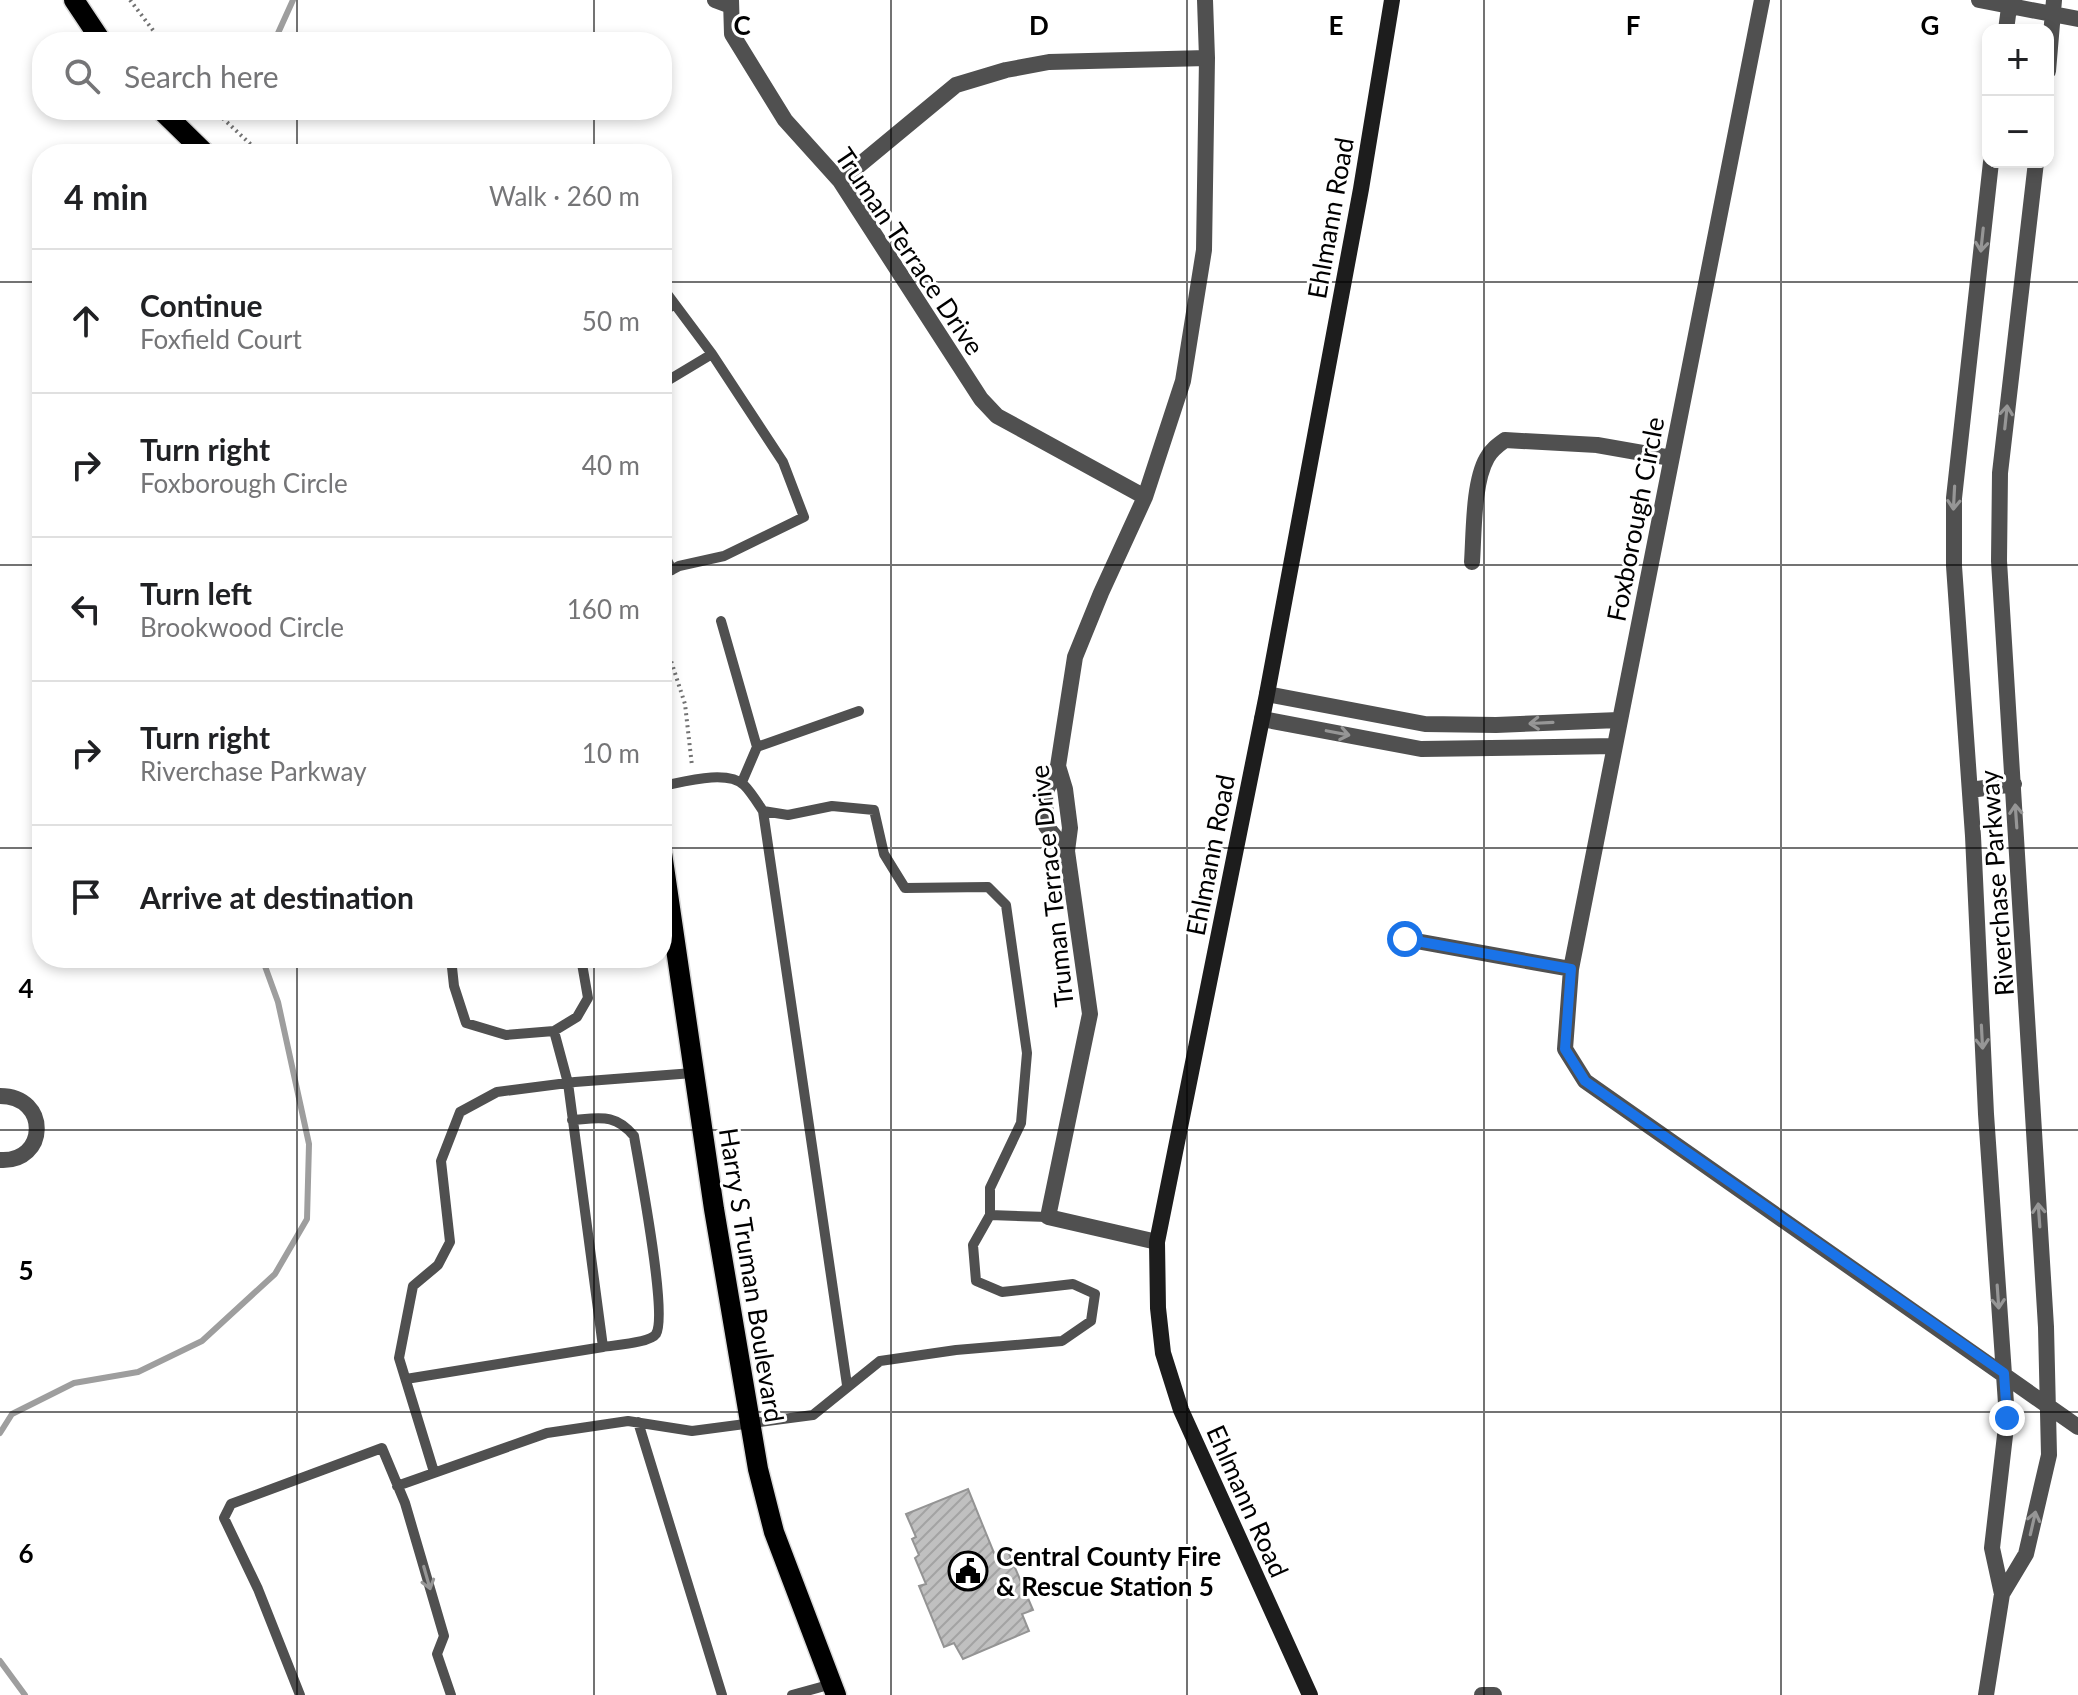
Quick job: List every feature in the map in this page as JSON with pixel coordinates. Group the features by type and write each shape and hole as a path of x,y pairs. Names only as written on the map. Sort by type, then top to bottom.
{"main road":[{"path":"74,0 95,32"},
{"path":"171,120 196,144"},
{"name":"Harry S Truman Boulevard","path":"672,924 750,1422 774,1532 834,1690"}],"street":[{"name":"Truman Terrace Drive","path":"715,0 731,3 732,34 785,120 840,181 981,399 997,416 1145,497"},
{"name":"Truman Terrace Drive","path":"1048,1217 1090,1014 1067,851 1070,828 1065,789 1058,766 1075,657 1145,497 1183,381 1204,250 1205,0"},
{"name":"Ehlmann Road","path":"1310,1695 1181,1410 1163,1353 1158,1308 1157,1242 1267,694 1361,189 1392,0"},
{"name":"Foxborough Circle","path":"1762,0 1571,969 1565,1049 1585,1081 2004,1373"},
{"path":"1979,0 2053,6 2078,19"},
{"path":"2007,24 2009,3"},
{"path":"840,181 956,85 1006,70 1049,62 1207,58"},
{"name":"Riverchase Parkway","path":"1986,1695 2002,1594 1992,1548 2007,1418 1954,566 1954,498 1990,168"},
{"name":"Riverchase Parkway","path":"2002,1594 2026,1554 2049,1455 2046,1327 1999,561 2000,473 2035,168"},
{"path":"1472,562 1479,486 1485,460 1505,440 1597,445 1671,458"},
{"path":"1267,694 1425,724 1496,725 1619,720"},
{"path":"1262,719 1421,749 1615,746"},
{"path":"1058,766 1045,793 1046,826 1067,851"},
{"path":"1970,790 2014,784"},
{"path":"1405,939 1571,969"},
{"path":"0,1096 22,1100 30,1107 37,1127 31,1147 24,1155 14,1160 0,1160"},
{"path":"1048,1217 1157,1242"},
{"path":"2004,1373 2078,1427"},
{"path":"1482,1695 1494,1695"}],"lane":[{"path":"672,301 712,354 783,462 804,517 724,556 672,571"},
{"path":"672,378 712,354"},
{"path":"721,621 757,747 742,782"},
{"path":"757,747 859,711"},
{"path":"672,784 723,778 742,782 763,811 847,1385"},
{"path":"397,1486 547,1433 628,1421 692,1431 813,1415 880,1361 956,1350 1062,1341 1091,1321 1095,1294 1073,1284 1002,1292 976,1281 973,1245 990,1215 990,1188 1021,1123 1027,1053 1006,905 988,887 905,888 884,854 874,810 832,806 788,815 763,811"},
{"path":"452,968 454,986 466,1023 506,1035 554,1031 577,1017 588,998 583,968"},
{"path":"554,1031 568,1083 603,1347"},
{"path":"434,1472 399,1358 413,1286 438,1265 450,1242 441,1161 460,1112 497,1092 693,1073"},
{"path":"406,1379 649,1339 657,1333 660,1319 657,1285 634,1136 623,1122 607,1118 572,1120"},
{"path":"990,1215 1048,1217"},
{"path":"638,1422 722,1695"},
{"path":"300,1695 258,1589 224,1518 231,1504 382,1448 405,1503 444,1636 437,1654 451,1695"},
{"path":"792,1695 834,1690"}],"path":[{"path":"130,0 154,32"},
{"path":"225,120 250,144"},
{"path":"672,664 685,704 693,780"}],"building":[{"name":"Central County Fire & Rescue Station 5","path":"968,1489 994,1553 1007,1549 1033,1610 1022,1614 1029,1631 963,1659 954,1643 944,1647 919,1586 926,1584 915,1558 919,1555 912,1539 916,1537 906,1514"}],"waterway":[{"path":"279,32 293,0"},
{"path":"0,1433 12,1414 74,1383 138,1372 202,1341 275,1274 307,1219 309,1144 278,1002 266,968"},
{"path":"0,1661 25,1695"}],"place":[{"name":"Central County Fire & Rescue Station 5","path":"968,1571"}],"route":[{"path":"1405,939 1571,969 1565,1049 1585,1081 2004,1373 2007,1418"}]}
